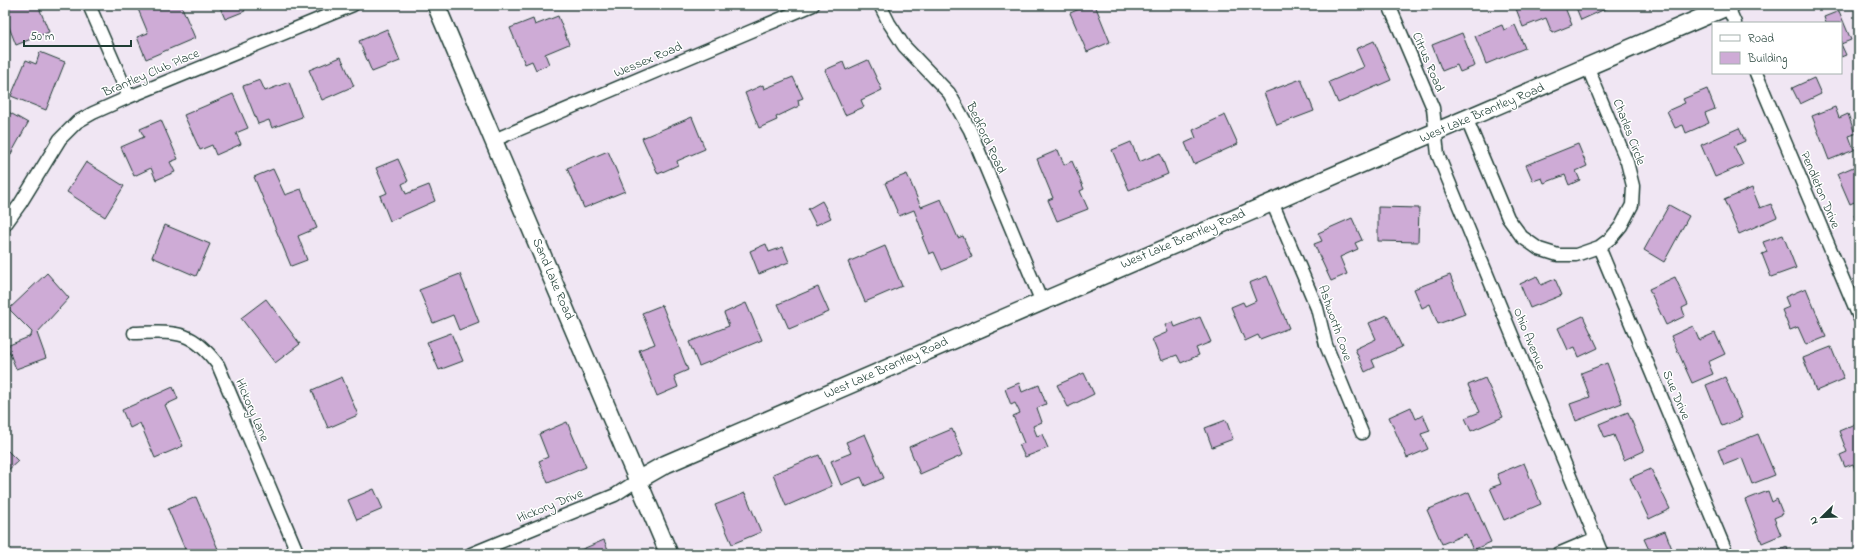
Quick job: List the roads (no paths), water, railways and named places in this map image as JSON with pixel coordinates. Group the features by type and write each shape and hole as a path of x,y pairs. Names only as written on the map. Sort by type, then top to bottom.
{"street":[{"path":"89,5 129,97"},
{"name":"Brantley Club Place","path":"5,225 20,204 60,139 77,122 129,97 353,5"},
{"name":"Sand Lake Road","path":"436,5 669,554"},
{"name":"Wessex Road","path":"494,140 813,5"},
{"name":"Bedford Road","path":"880,5 889,23 904,46 949,93 970,130 1041,300"},
{"name":"Citrus Road","path":"1389,5 1432,108 1436,133"},
{"path":"1729,6 1735,22"},
{"name":"West Lake Brantley Road","path":"638,480 666,464 1041,300 1467,120 1729,6"},
{"name":"Charles Circle","path":"1467,120 1508,218 1522,237 1539,249 1558,255 1576,255 1599,247 1611,238 1621,226 1632,205 1633,186 1627,162 1588,68"},
{"name":"Pendleton Drive","path":"1756,74 1859,317"},
{"name":"Ohio Avenue","path":"1436,133 1438,155 1602,554"},
{"name":"Ashworth Cove","path":"1272,202 1317,308 1326,345 1362,433"},
{"name":"Sue Drive","path":"1599,247 1727,554"},
{"name":"Hickory Lane","path":"134,333 167,332 189,337 210,355 218,365 298,554"},
{"name":"Hickory Drive","path":"471,554 614,495 638,480"},
{"path":"1558,554 1596,538"}]}
